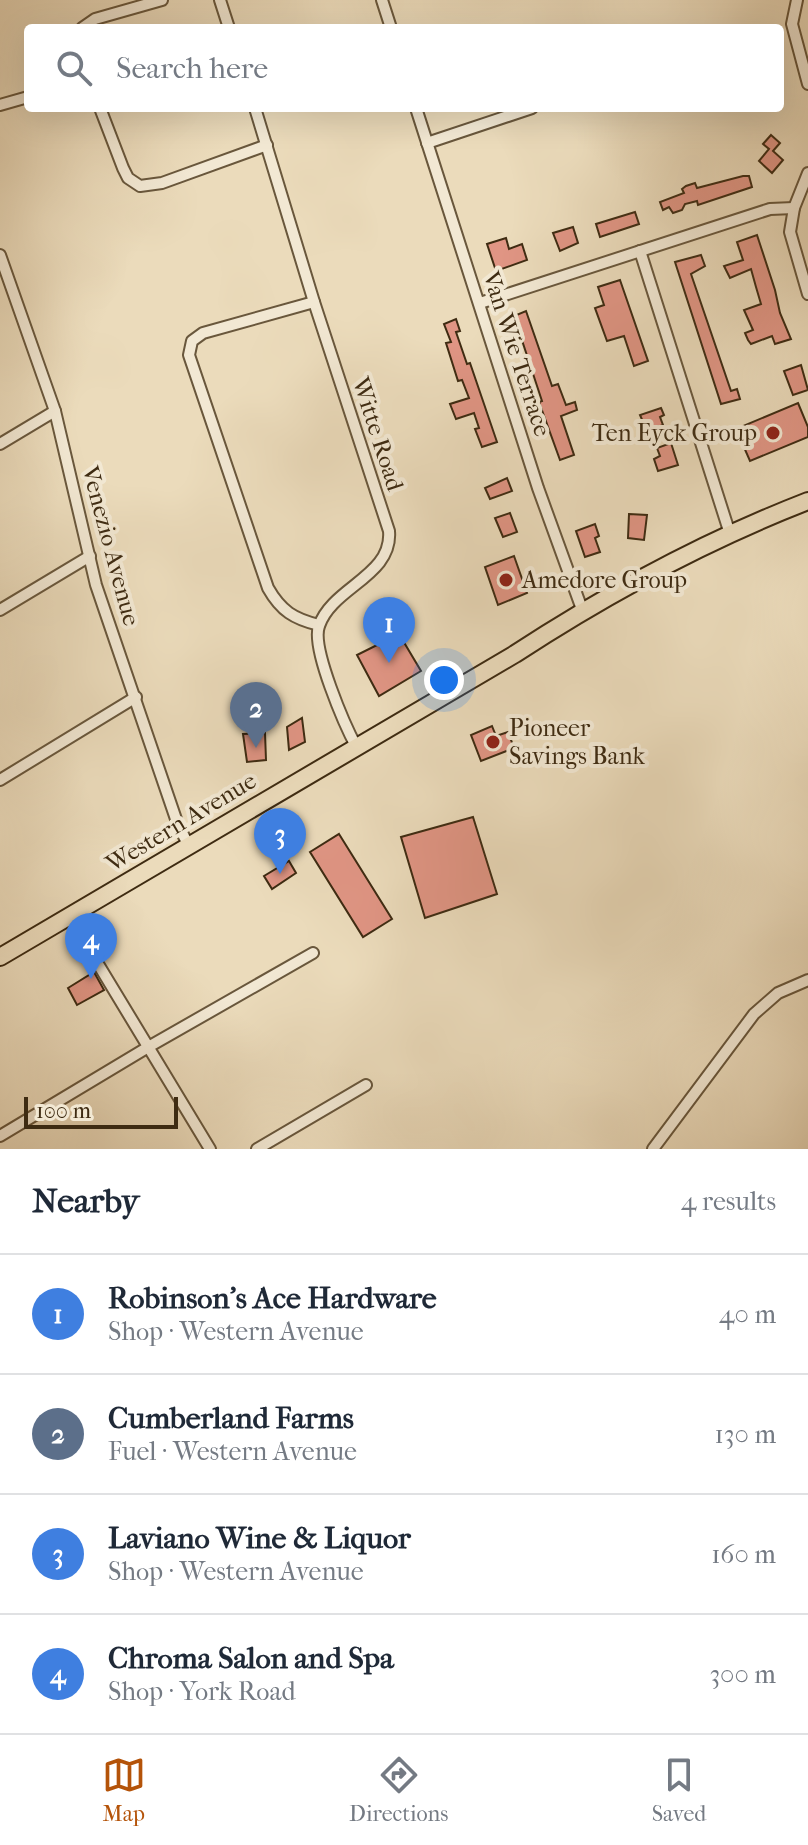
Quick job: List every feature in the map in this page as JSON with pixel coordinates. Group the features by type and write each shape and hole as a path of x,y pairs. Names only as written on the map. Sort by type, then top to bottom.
{"main road":[{"name":"Western Avenue","path":"0,957 583,612 730,534 808,501"}],"street":[{"path":"88,24 95,19 162,0"},
{"path":"220,0 228,24"},
{"path":"382,0 390,24"},
{"path":"797,0 792,24 808,84"},
{"path":"784,27 792,24"},
{"path":"0,105 24,98"},
{"path":"102,112 128,178 140,186 162,183 267,145"},
{"name":"Witte Road","path":"256,112 389,531 390,542 376,567 325,614 319,625"},
{"name":"Van Wie Terrace","path":"417,112 555,537 583,612"},
{"path":"427,143 520,112"},
{"path":"808,173 794,208 790,232 808,294"},
{"path":"480,303 770,209 794,208"},
{"path":"640,251 730,534"},
{"name":"Venezio Avenue","path":"0,255 2,272 55,411 96,585 178,825 189,846"},
{"path":"314,302 203,333 192,341 189,355 268,588 287,614 297,620 319,625 319,649 346,728 357,748"},
{"path":"0,444 55,411"},
{"path":"0,610 90,556"},
{"path":"0,780 136,697"},
{"path":"69,916 210,1149"},
{"path":"0,1136 313,953"},
{"path":"653,1149 754,1014 778,993 808,980"},
{"path":"257,1149 366,1085"}],"building":[{"path":"771,135 780,143 773,151 783,160 772,173 759,161 769,149 763,144"},
{"path":"749,176 752,187 698,205 697,201 685,204 682,210 673,213 669,207 663,210 660,202 684,193 682,189 695,183 697,188"},
{"path":"635,212 639,224 600,237 596,224"},
{"path":"573,227 578,243 560,251 553,233"},
{"path":"757,235 791,339 775,344 772,336 751,344 745,333 753,330 744,310 761,304 751,269 730,278 724,266 743,260 737,242"},
{"path":"506,238 509,249 522,244 527,260 496,271 487,244"},
{"path":"701,255 705,266 691,274 731,391 737,389 740,399 721,404 675,262"},
{"path":"620,280 648,361 634,366 624,336 607,341 595,308 604,305 598,287"},
{"path":"526,311 552,386 558,384 566,405 575,402 577,410 561,416 574,455 560,460 514,316"},
{"path":"456,319 460,331 456,332 497,442 482,447 475,429 479,428 474,413 456,419 450,404 469,398 462,380 458,381 446,343 451,342 444,324"},
{"path":"801,365 808,390 793,395 784,371"},
{"name":"Ten Eyck Group","path":"798,403 808,427 808,437 750,461 736,429"},
{"path":"661,408 663,425 647,431 640,415"},
{"path":"671,443 678,465 658,471 654,459 660,456 657,448"},
{"path":"507,478 512,491 490,499 485,488"},
{"path":"510,513 517,532 503,537 495,518"},
{"path":"629,514 647,515 644,540 628,538"},
{"path":"595,524 599,536 595,538 600,552 585,557 576,531"},
{"name":"Amedore Group","path":"514,556 527,593 498,605 485,567"},
{"path":"399,634 421,671 379,696 357,655"},
{"path":"302,718 305,742 289,750 287,727"},
{"name":"Pioneer Savings Bank","path":"492,726 496,736 508,732 514,748 481,761 471,735"},
{"path":"265,733 266,760 247,762 243,734"},
{"path":"473,817 497,894 425,918 401,837"},
{"path":"339,834 392,919 363,937 310,852"},
{"path":"289,861 296,873 272,889 264,876"},
{"path":"94,972 104,990 77,1005 68,988"}],"place":[{"name":"Ten Eyck Group","path":"773,433"},
{"name":"Amedore Group","path":"506,580"},
{"name":"Robinson's Ace Hardware","path":"389,663"},
{"name":"Pioneer Savings Bank","path":"493,742"},
{"name":"Cumberland Farms","path":"256,748"},
{"name":"Laviano Wine & Liquor","path":"280,874"},
{"name":"Chroma Salon and Spa","path":"91,979"}]}
